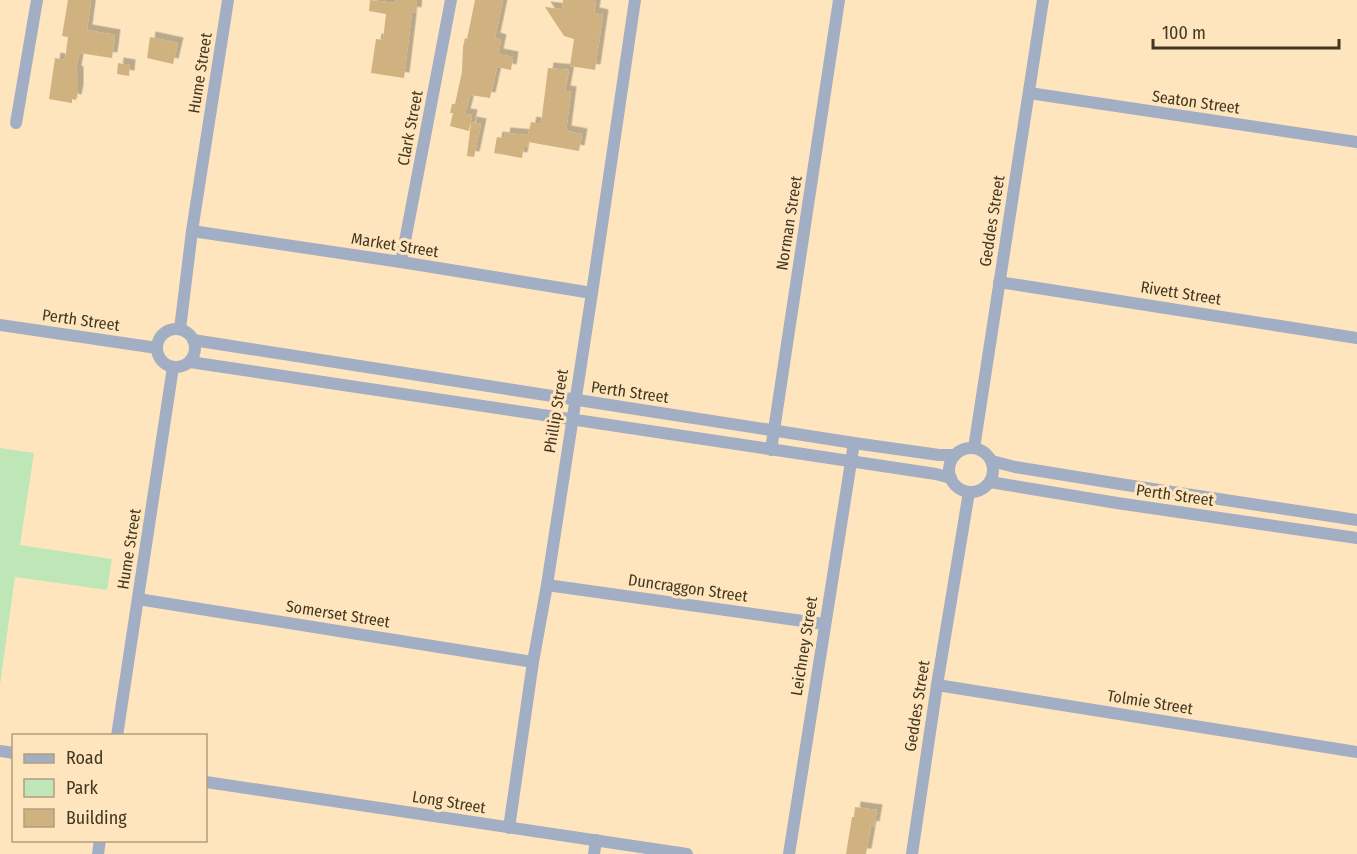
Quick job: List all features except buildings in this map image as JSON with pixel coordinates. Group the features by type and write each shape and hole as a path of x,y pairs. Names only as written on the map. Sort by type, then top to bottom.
{"street":[{"path":"16,123 37,0"},
{"name":"Hume Street","path":"180,329 192,231 228,0"},
{"name":"Clark Street","path":"401,262 451,0"},
{"name":"Phillip Street","path":"510,828 533,662 592,293 635,0"},
{"name":"Norman Street","path":"771,450 839,0"},
{"name":"Geddes Street","path":"974,448 1043,0"},
{"name":"Seaton Street","path":"1029,93 1357,142"},
{"name":"Market Street","path":"192,231 592,293"},
{"name":"Rivett Street","path":"999,282 1357,338"},
{"name":"Perth Street","path":"0,325 157,348"},
{"path":"180,329 190,335 195,352 190,362 182,367 173,367 160,358 157,342 164,333 180,329"},
{"name":"Perth Street","path":"193,340 854,443 939,455 955,454"},
{"path":"190,362 572,418 951,478"},
{"name":"Hume Street","path":"117,734 173,367"},
{"name":"Leichney Street","path":"789,854 854,443"},
{"path":"974,448 985,452 992,461 994,470 990,482 983,489 969,492 957,487 951,478 950,465 955,454 964,449 974,448"},
{"name":"Perth Street","path":"992,461 1015,467 1120,484 1357,520"},
{"name":"Perth Street","path":"990,482 1117,503 1357,535"},
{"path":"1117,503 1120,484"},
{"name":"Geddes Street","path":"912,854 969,492"},
{"name":"Duncraggon Street","path":"547,585 824,624"},
{"name":"Somerset Street","path":"138,599 533,662"},
{"name":"Tolmie Street","path":"937,685 1357,752"},
{"name":"Long Street","path":"207,782 687,854"},
{"path":"594,854 596,840"}],"green space":[{"path":"0,448 34,453 20,545 112,559 107,590 15,577 0,685"}]}
